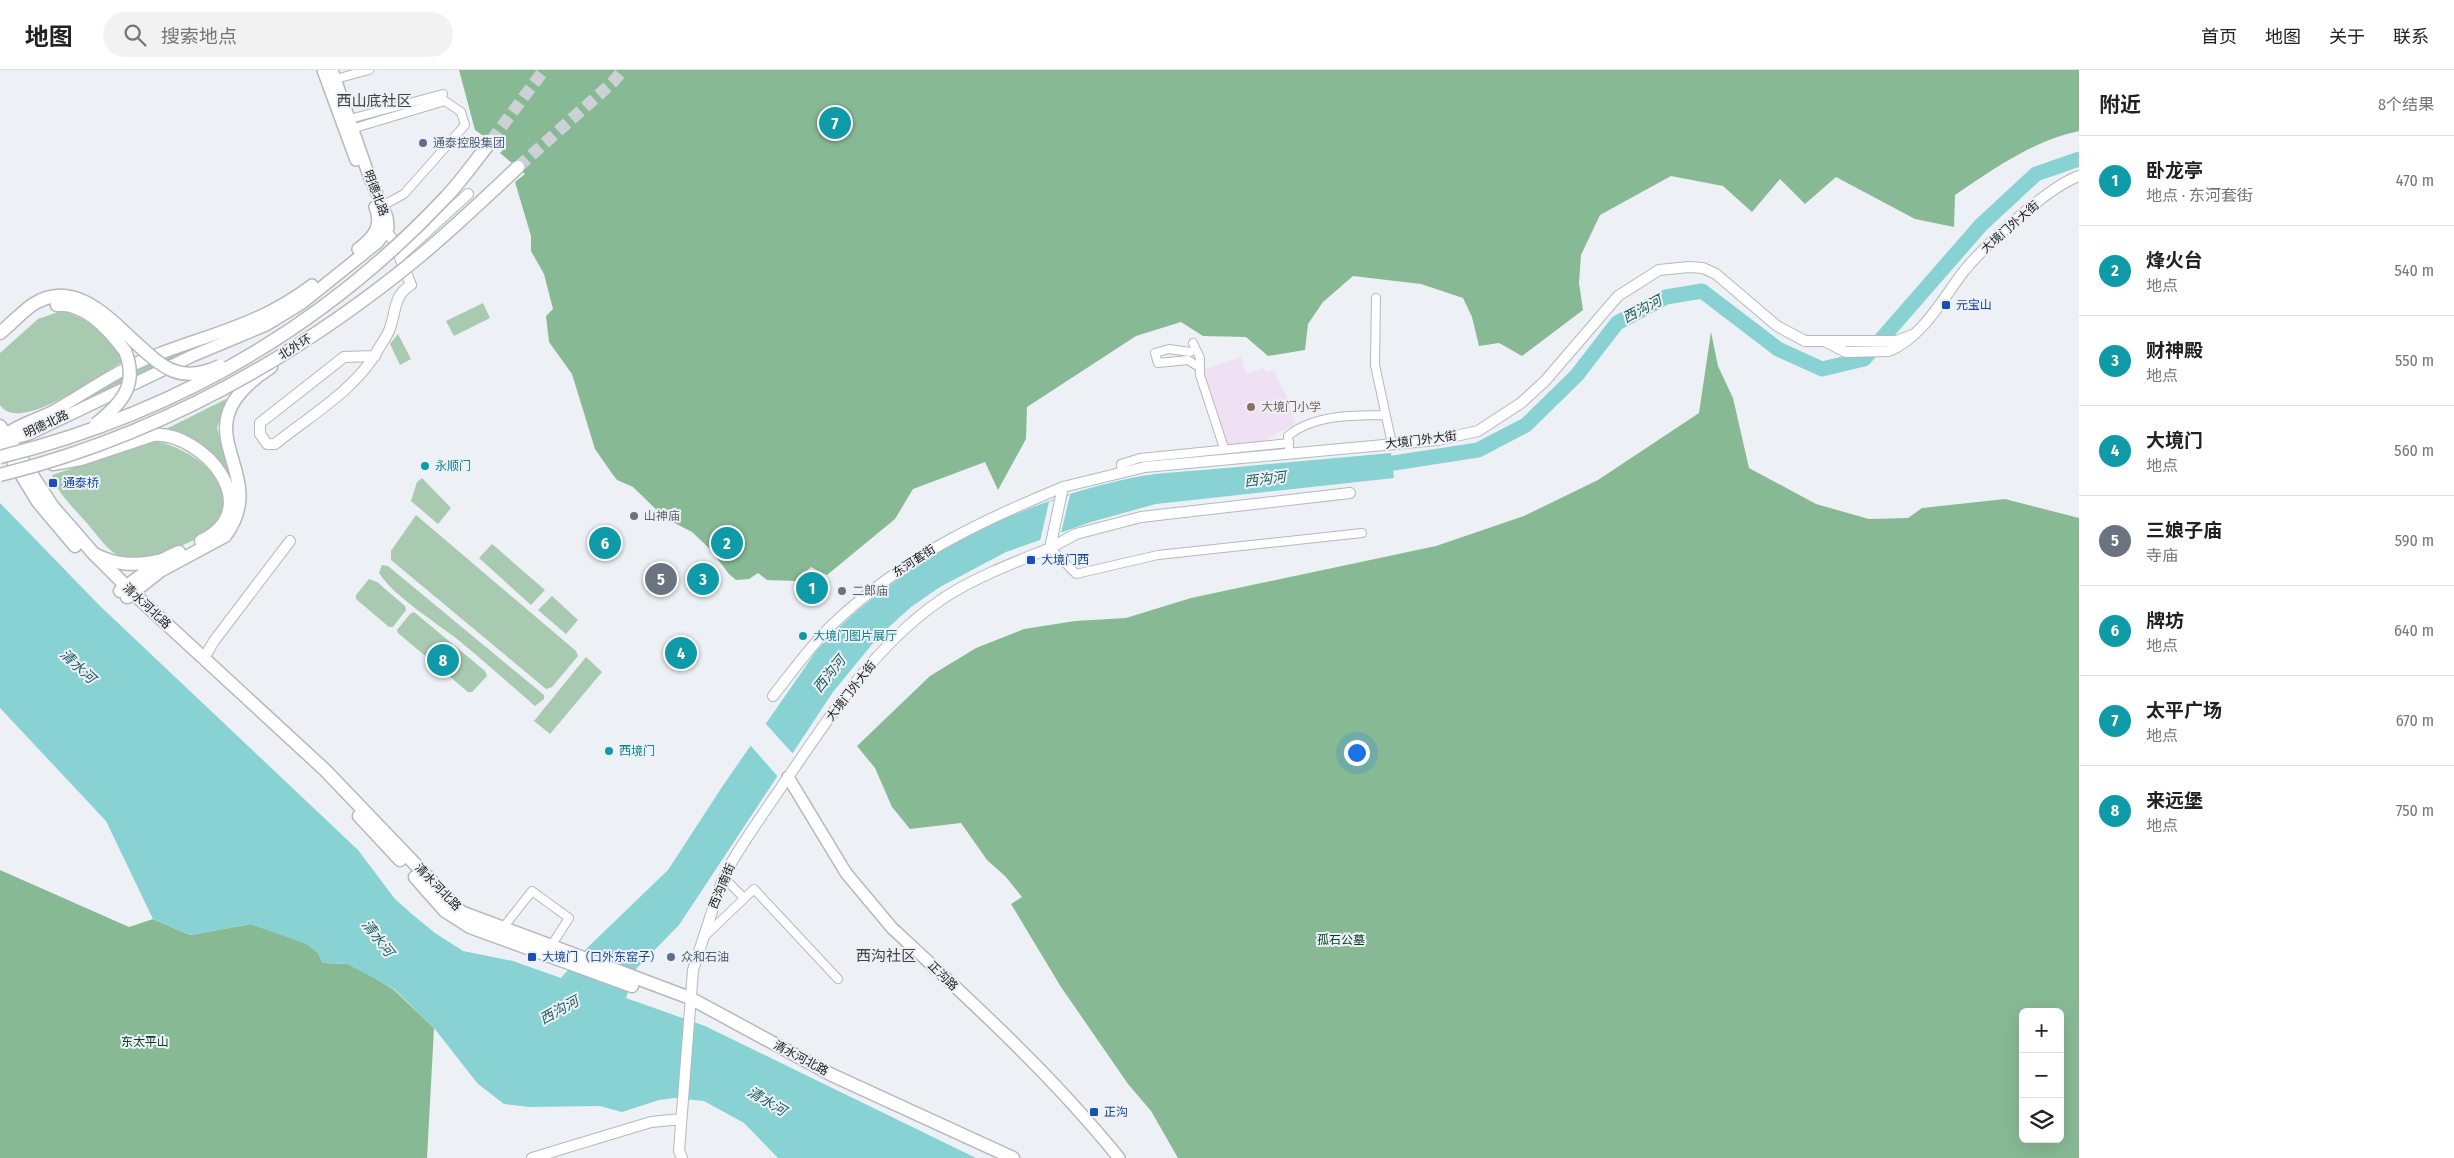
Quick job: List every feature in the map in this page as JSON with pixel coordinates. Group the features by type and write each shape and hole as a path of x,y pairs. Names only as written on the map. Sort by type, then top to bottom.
{"main road":[{"name":"明德北路","path":"3,436 28,434 192,356 266,325 302,303 378,242 382,228 379,207 347,125 331,77 323,70"},
{"name":"北外环","path":"0,457 88,431 165,401 207,380 277,338 321,308 413,231 447,196 491,141"},
{"name":"北外环","path":"36,466 133,432 191,407 244,378 312,336 364,300 421,256 518,167"},
{"name":"明德北路","path":"3,436 52,412 119,372 155,355 213,337 262,318 300,294 382,228"},
{"path":"0,333 34,304 52,298 68,297 83,300 98,308 157,362 171,371 192,374 209,371 229,361 359,278"},
{"path":"127,592 160,571 225,536 231,527 240,498 239,480 225,440 226,417 232,402 250,382 316,339 364,300"},
{"path":"0,343 46,306 61,304 87,312 115,337 125,351 131,372 124,396 113,410 88,431"},
{"path":"0,474 81,459 145,437 162,434 190,446 219,470 229,490 230,501 227,517 208,537 162,560 127,592"},
{"name":"清水河北路","path":"3,436 53,507 127,592 204,658 325,770 390,836 450,903 461,912 551,946 572,959"},
{"name":"清水河北路","path":"3,436 26,484 52,521 313,770 399,858 445,910 470,927 572,959 632,981 1013,1158"},
{"path":"94,554 108,561 122,564 162,560"},
{"name":"正沟路","path":"786,780 842,879 863,905 1046,1083 1081,1120 1112,1158"},
{"name":"正沟路","path":"786,780 846,873 892,928 1051,1080 1084,1115 1119,1158"},
{"name":"清水河北路","path":"690,1007 829,1080 1000,1158"}],"street":[{"path":"331,77 369,70"},
{"path":"347,125 443,94"},
{"path":"347,125 445,101 461,112 465,125 404,194 379,207"},
{"name":"大境门外大街","path":"1829,344 1846,352 1890,350 1922,327 1985,247 2057,187 2079,176"},
{"path":"400,256 468,194"},
{"path":"375,356 344,357 260,423 263,440 268,444 275,444 360,377 375,356 390,328 393,312 401,291 412,285 400,256 382,228"},
{"name":"大境门外大街","path":"1063,487 1145,467 1392,444 1455,437 1478,431 1507,413 1545,381 1618,296 1659,270 1703,268 1716,274 1776,326 1805,341 1829,344 1853,341 1897,341 1912,335"},
{"path":"1376,298 1375,365 1385,406 1384,415 1392,444"},
{"path":"1193,343 1200,358 1199,367 1224,448"},
{"path":"1190,352 1169,349 1155,353 1158,363 1188,360 1199,367"},
{"path":"1289,454 1288,436 1296,429 1326,419 1361,415 1384,415"},
{"path":"1122,472 1121,464 1140,458 1224,448 1289,443"},
{"path":"1063,487 1050,548 1076,574 1158,554 1362,534"},
{"name":"东河套街","path":"773,696 833,624 899,569 950,538 1063,487"},
{"name":"大境门外大街","path":"786,780 848,691 879,654 913,623 950,594 992,572 1050,548 1076,534 1141,517 1350,493"},
{"path":"204,658 214,640 290,542"},
{"name":"西沟南街","path":"682,1158 679,1151 693,970 724,878 743,843 786,780"},
{"path":"724,878 744,898"},
{"path":"702,939 754,889 838,979"},
{"path":"502,928 532,891 569,918 551,946"},
{"path":"532,1158 651,1122 681,1119"}],"shaded area":[{"name":"大境门小学","path":"1241,357 1246,374 1263,368 1268,372 1274,370 1286,395 1295,424 1259,443 1229,446 1221,437 1202,370"}],"green space":[{"path":"459,70 2079,70 2079,131 2046,141 2014,157 1955,195 1954,227 1915,219 1836,177 1805,204 1780,179 1752,212 1723,186 1671,176 1600,215 1581,255 1579,283 1583,310 1522,356 1499,343 1479,346 1472,317 1463,298 1421,284 1353,276 1323,302 1308,324 1305,350 1268,356 1246,337 1203,336 1181,322 1136,336 1027,407 1026,439 998,490 985,462 913,489 895,519 827,575 811,567 795,581 767,580 758,573 749,579 736,580 709,548 692,532 665,518 633,487 617,480 595,449 572,374 549,342 546,316 553,309 544,274 531,251 531,236 515,182 525,174 500,153 503,150 475,130"},
{"path":"483,303 490,318 454,336 446,321"},
{"path":"61,311 80,318 98,329 113,344 122,362 60,400 24,413 10,412 0,405 0,353 38,319"},
{"name":"孤石公墓","path":"1711,332 1718,366 1733,398 1749,468 1816,504 1869,519 1908,518 1922,508 2005,499 2079,518 2079,1158 1178,1158 1151,1111 1128,1084 1061,987 1011,904 1022,897 1005,876 987,860 961,823 910,829 892,807 875,768 857,746 930,676 976,648 1024,629 1075,621 1126,618 1191,598 1436,546 1524,516 1598,480 1699,413"},
{"path":"398,334 411,359 400,365 390,344"},
{"path":"211,342 66,408 143,365 166,355"},
{"path":"226,399 217,428 233,480 219,462 204,448 166,429"},
{"path":"155,441 167,444 194,457 206,467 216,477 223,489 225,502 218,522 197,538 167,553 154,557 140,560 127,559 109,549 61,494 52,475"},
{"path":"422,478 451,508 438,524 411,501 417,482"},
{"path":"416,515 576,651 578,656 552,687 546,689 391,560 391,551"},
{"path":"492,544 545,590 531,605 479,558"},
{"path":"382,565 388,566 544,695 544,699 535,706 462,643 406,601 379,573"},
{"path":"369,579 377,582 405,606 406,610 393,627 389,627 356,599 356,595"},
{"path":"552,596 578,620 566,634 538,610"},
{"path":"414,612 485,671 487,676 472,692 468,692 398,633 397,630 410,614"},
{"path":"586,657 602,672 550,734 534,721"},
{"name":"东太平山","path":"0,870 129,927 153,919 190,935 251,924 308,944 318,953 323,963 348,964 393,989 434,1028 427,1158 0,1158"}],"water":[{"name":"清水河","path":"1391,453 1394,478 1156,504 1091,522 1006,552 940,587 911,607 878,637 833,692 679,925 636,969 626,998 705,1026 976,1158 778,1158 744,1123 704,1101 674,1098 659,1100 622,1112 600,1106 529,1107 504,1104 478,1084 434,1028 394,989 348,964 323,963 318,953 306,944 251,924 190,935 153,919 106,821 0,708 0,503 100,606 358,850 395,899 413,915 435,933 463,951 513,961 561,978 587,948 668,870 724,784 817,650 849,619 884,590 921,564 960,540 1002,520 1044,503 1087,489 1131,478 1162,473"}],"pier":[{"path":"1070,495 1061,533 1040,541 1049,502"},
{"path":"765,723 795,756 780,779 750,745"}],"waterway":[{"name":"西沟河","path":"1374,466 1478,450 1526,425 1577,375 1617,323 1666,297 1702,291 1778,349 1822,369 1864,359 1981,225 2036,174 2079,159"}],"tunnel":[{"path":"491,141 544,70"},
{"path":"518,167 612,83 623,70"}],"place":[{"name":"太平广场","path":"835,123"},
{"name":"通泰控股集团","path":"423,143"},
{"name":"元宝山","path":"1946,305"},
{"name":"大境门小学","path":"1251,407"},
{"name":"永顺门","path":"425,466"},
{"name":"通泰桥","path":"53,483"},
{"name":"山神庙","path":"634,516"},
{"name":"牌坊","path":"605,543"},
{"name":"烽火台","path":"727,543"},
{"name":"大境门西","path":"1031,560"},
{"name":"三娘子庙","path":"661,579"},
{"name":"财神殿","path":"703,579"},
{"name":"卧龙亭","path":"812,588"},
{"name":"二郎庙","path":"842,591"},
{"name":"大境门图片展厅","path":"803,636"},
{"name":"大境门","path":"681,653"},
{"name":"来远堡","path":"443,660"},
{"name":"西境门","path":"609,751"},
{"name":"大境门（口外东窑子）","path":"532,957"},
{"name":"众和石油","path":"671,957"},
{"name":"正沟","path":"1094,1112"}],"district":[{"name":"西山底社区","path":"374,101"},
{"name":"西沟社区","path":"886,956"}]}
